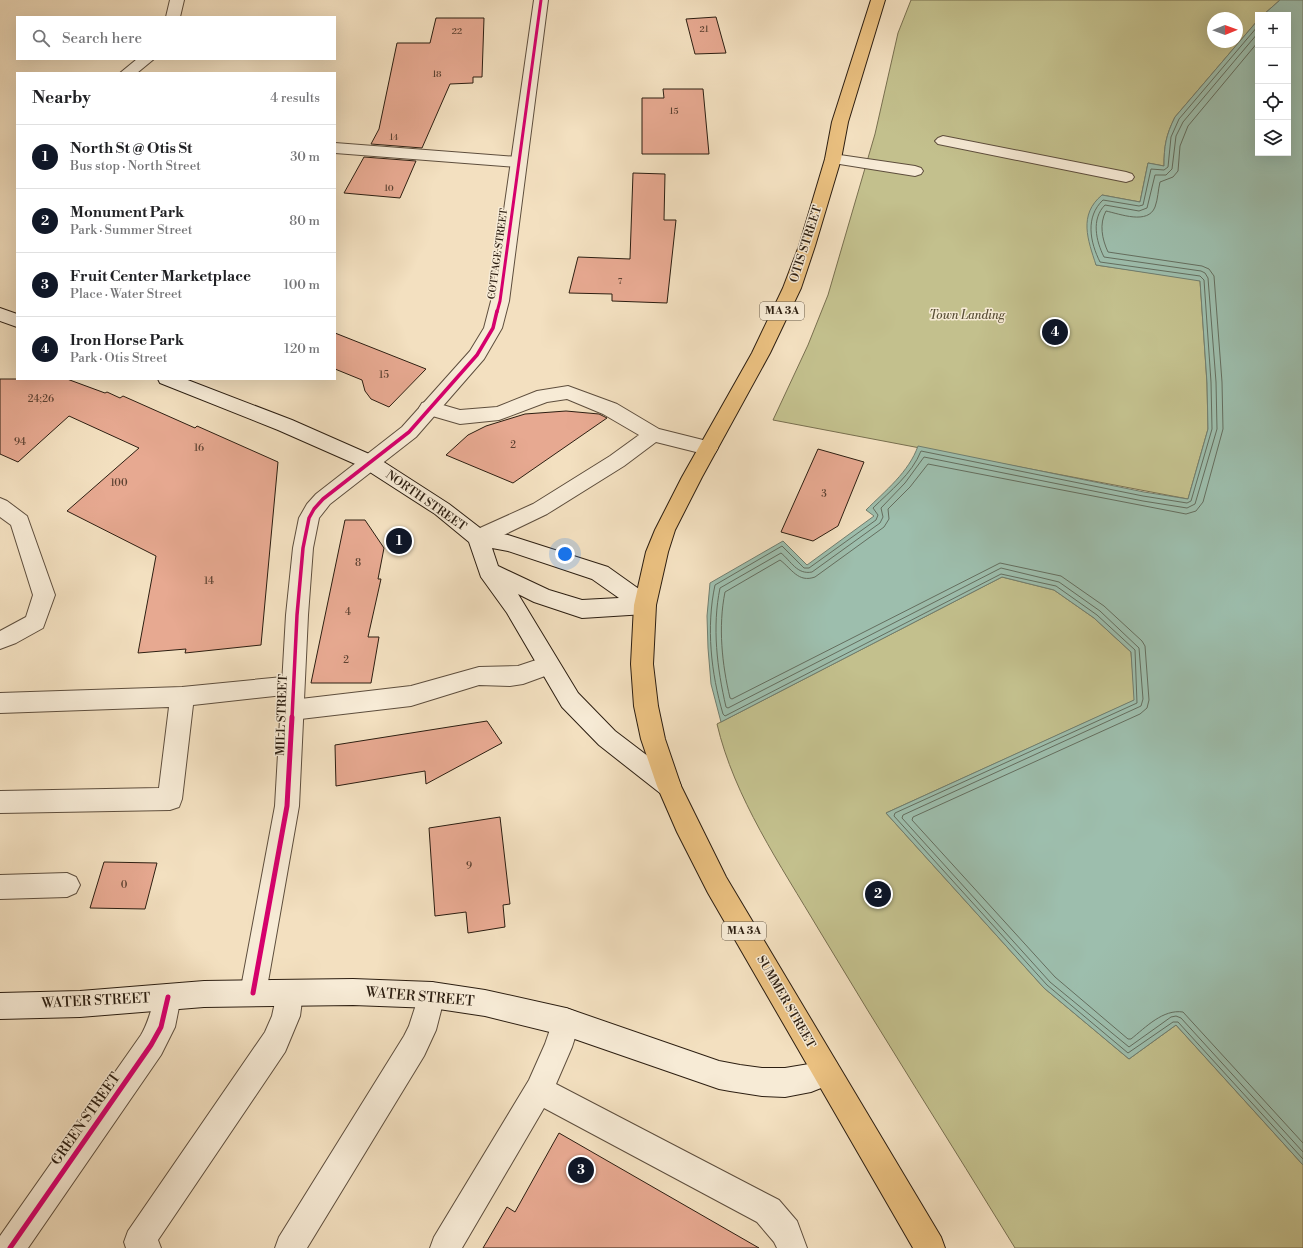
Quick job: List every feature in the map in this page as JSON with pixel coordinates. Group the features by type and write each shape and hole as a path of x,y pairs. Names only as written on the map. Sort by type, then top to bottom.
{"main road":[{"path":"173,16 177,0"},
{"name":"COTTAGE STREET","path":"369,462 409,432 477,355 493,328 500,301 541,0"},
{"name":"OTIS STREET","path":"646,605 657,552 665,530 708,448 761,353 784,307 807,246 832,159 840,122 878,0"},
{"path":"128,72 146,60"},
{"path":"943,141 1126,177"},
{"path":"336,148 518,162"},
{"path":"832,159 915,171"},
{"path":"0,314 16,321"},
{"name":"NORTH STREET","path":"170,380 292,428 369,462 442,509 478,538 489,571 515,607 570,700 606,738 669,786"},
{"path":"429,408 460,417 499,412 544,396 568,392 610,409 653,434 708,448"},
{"path":"478,538 540,509 617,461 653,434"},
{"name":"MILL STREET","path":"253,993 287,806 297,615 303,548 310,518 314,509 323,499 369,462"},
{"path":"0,506 20,521 44,595 35,622 0,640"},
{"path":"478,538 508,543 600,573 646,605"},
{"path":"489,571 542,596 582,609 646,605"},
{"name":"SUMMER STREET","path":"646,605 642,664 646,706 653,739 669,786 686,824 717,885 930,1248"},
{"path":"292,710 412,696 479,676 515,676 548,665"},
{"path":"0,703 182,697 293,685"},
{"path":"0,802 170,799 182,697"},
{"path":"0,887 67,885"},
{"name":"WATER STREET","path":"0,1006 80,1004 204,994 353,992 432,995 485,1003 566,1022 719,1075 733,1078 758,1082 783,1082 806,1079 826,1072"},
{"path":"146,1248 139,1242 275,1042 286,1016 290,993"},
{"path":"290,1248 414,1046 422,1030 432,995"},
{"name":"GREEN STREET","path":"10,1248 151,1045 161,1027 168,997"},
{"path":"445,1248 539,1090 558,1048 566,1022"},
{"path":"539,1090 768,1211 786,1232 792,1248"}],"green space":[{"name":"Town Landing","path":"911,0 1280,0 1266,12 1255,12 1255,24 1243,38 1243,12 1207,12 1207,48 1234,48 1175,117 1169,129 1166,141 1164,166 1148,163 1140,202 1102,195 1096,265 1200,280 1207,383 1208,429 1188,499 773,420 808,345 828,295 875,134 898,33"},
{"path":"1002,577 1054,590 1094,618 1131,652 1135,700 886,813 1044,988 1129,1059 1176,1025 1303,1165 1303,1248 1015,1248 867,1010 789,881 760,830 735,778 717,724"}],"water":[{"path":"1280,0 1303,0 1303,1165 1176,1025 1129,1059 1044,988 886,813 1134,700 1131,652 1094,618 1054,590 1002,577 721,722 711,684 708,648 707,616 710,583 783,541 807,565 874,516 866,510 903,473 918,446 1144,492 1188,499 1208,429 1207,383 1200,281 1096,265 1088,237 1087,219 1095,203 1102,195 1140,202 1148,163 1164,166 1166,141 1169,129 1175,117 1234,48 1243,48 1243,38 1255,24 1255,156 1291,156 1291,12 1266,12"}],"building":[{"path":"716,17 726,53 695,54 686,19"},
{"path":"436,18 484,18 482,77 473,77 473,83 450,84 422,148 371,144 379,129 397,43 430,43"},
{"path":"663,89 703,89 709,154 642,154 642,98 664,98"},
{"path":"364,157 416,161 400,198 344,193"},
{"path":"633,173 665,174 664,220 676,220 667,303 612,301 612,294 569,293 578,257 630,259"},
{"path":"336,333 426,369 389,407 371,399 365,391 362,380 336,369"},
{"path":"0,379 70,380 105,393 107,392 120,398 123,396 195,428 197,426 278,462 261,645 185,653 186,649 138,653 156,556 67,511 139,448 69,416 18,462 0,454"},
{"path":"566,411 599,414 607,418 513,483 446,455 468,435 486,426 525,414"},
{"path":"818,449 864,462 838,526 813,541 781,532"},
{"path":"345,520 365,520 384,548 378,579 381,579 368,637 379,637 371,683 311,683"},
{"path":"487,721 502,743 426,784 425,771 336,786 335,745"},
{"path":"500,817 510,904 503,905 505,927 468,933 466,912 435,916 429,828"},
{"path":"104,862 157,863 145,909 90,908"},
{"path":"559,1133 759,1248 483,1248 507,1207 515,1212"}],"cycle path":[{"path":"253,993 287,806 297,615 303,548 309,518 314,509 323,499 409,432 477,355 493,328 500,301 541,0"},
{"path":"10,1248 151,1045 161,1027 168,997"}],"place":[{"name":"Iron Horse Park","path":"1055,332"},
{"name":"North St @ Otis St","path":"399,541"},
{"name":"Monument Park","path":"878,894"},
{"name":"Fruit Center Marketplace","path":"581,1170"}]}
